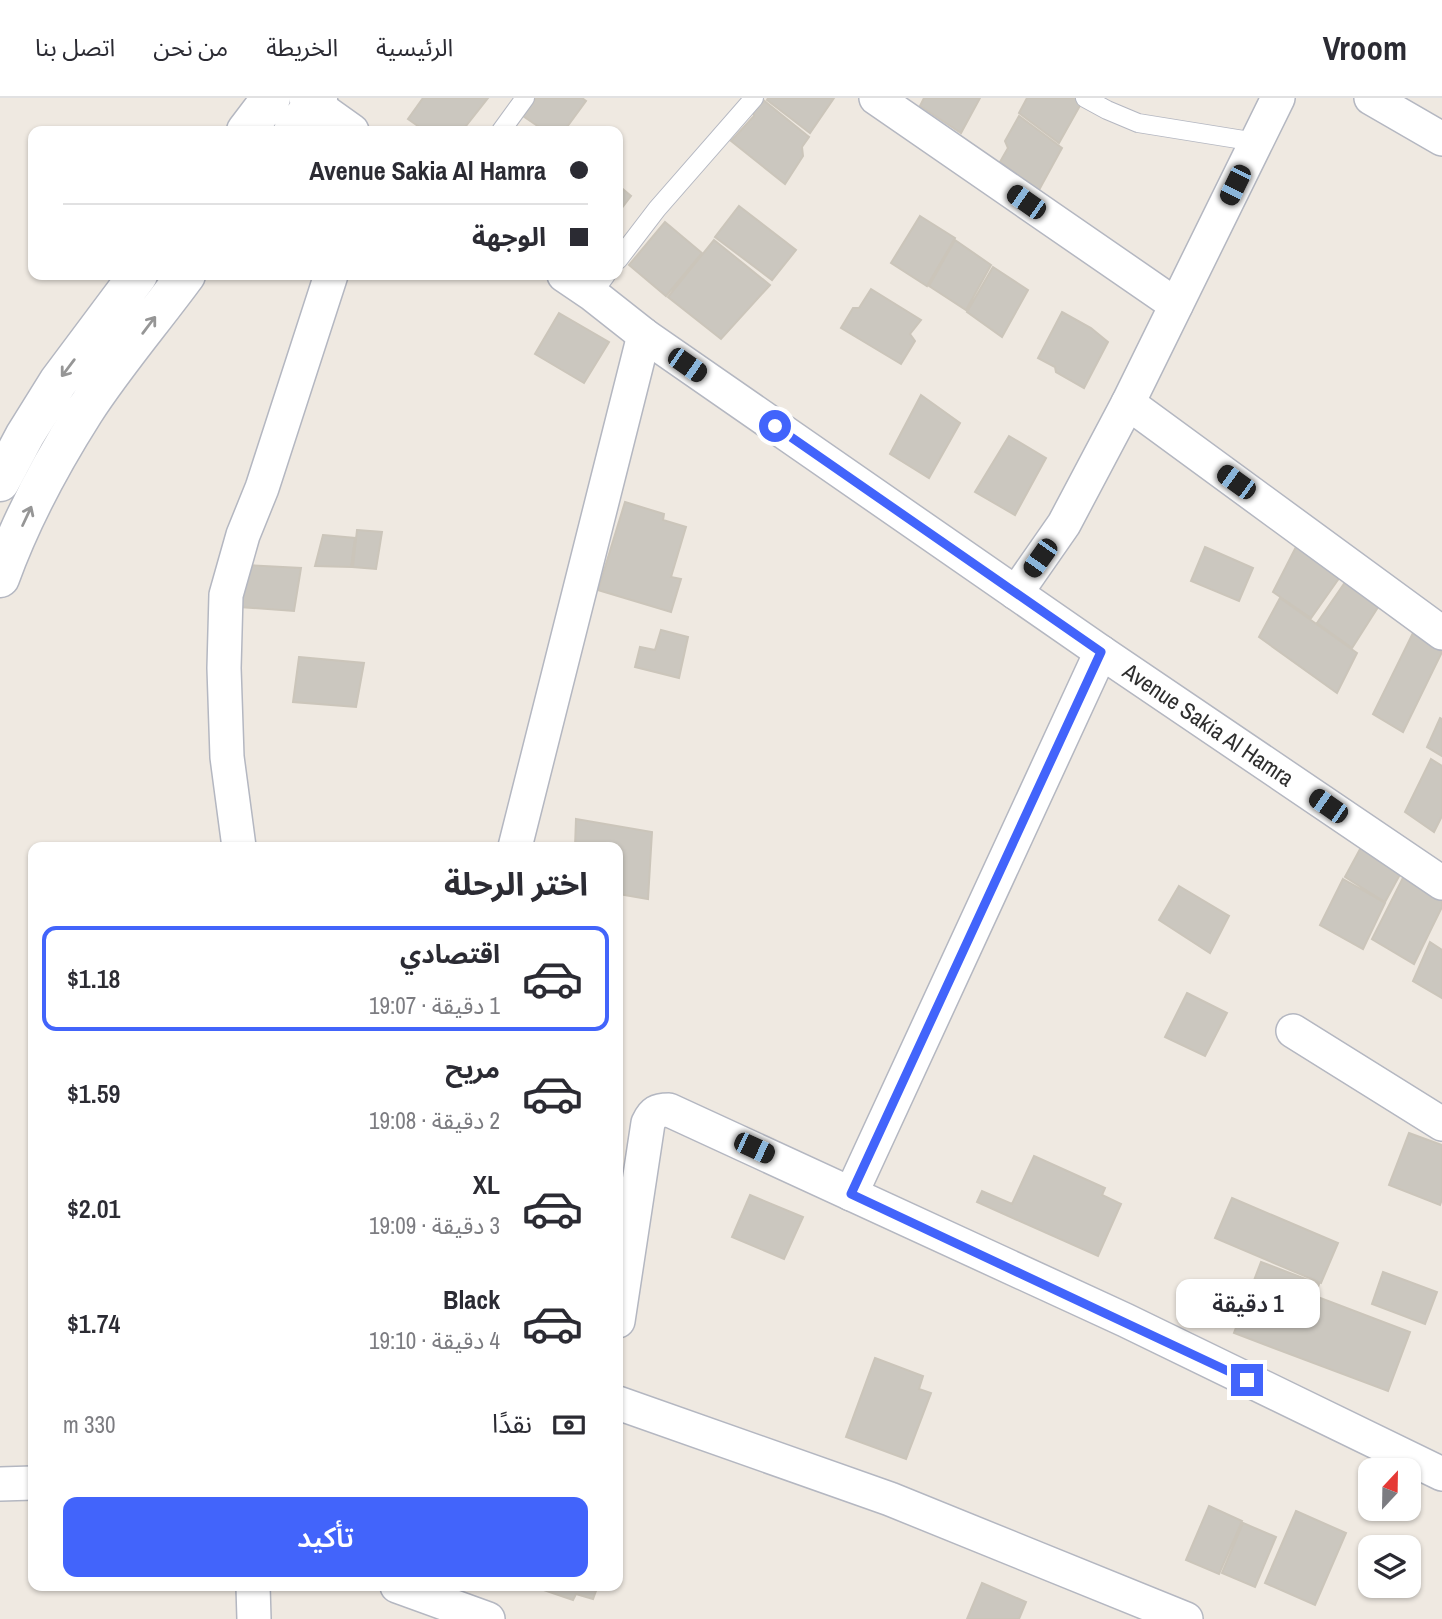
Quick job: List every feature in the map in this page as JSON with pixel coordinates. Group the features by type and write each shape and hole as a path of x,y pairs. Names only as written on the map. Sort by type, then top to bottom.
{"street":[{"path":"250,126 271,98"},
{"path":"876,98 1176,305"},
{"path":"1016,593 1064,524 1128,404 1278,98"},
{"path":"1371,98 1442,139"},
{"path":"308,108 342,126"},
{"path":"0,482 58,382 134,280"},
{"path":"0,579 29,510 85,410 182,280"},
{"path":"238,842 228,757 224,668 226,596 243,535 262,488 329,280"},
{"name":"Avenue Sakia Al Hamra","path":"599,284 644,335 1101,652 1442,883"},
{"path":"516,842 644,335"},
{"path":"1128,404 1442,633"},
{"path":"851,1194 1101,652"},
{"path":"1293,1031 1442,1124"},
{"path":"623,1288 648,1123 651,1115 658,1110 669,1110 1125,1321 1442,1474"},
{"path":"623,1404 890,1499 1186,1619"},
{"path":"0,1483 28,1483"},
{"path":"253,1591 254,1619"},
{"path":"411,1591 488,1619"}],"lane":[{"path":"505,126 525,98"},
{"path":"623,253 657,209 754,98"},
{"path":"1084,98 1138,123 1256,142"}],"building":[{"path":"423,98 488,98 466,126 418,126 408,119"},
{"path":"536,98 582,98 586,101 568,126 538,126 523,116"},
{"path":"834,98 810,133 767,100"},
{"path":"924,98 980,98 961,133 920,106"},
{"path":"1027,98 1077,98 1082,102 1059,143 1019,113"},
{"path":"762,99 809,137 802,147 803,156 785,184 731,141 754,116 753,110"},
{"path":"1019,116 1062,148 1039,190 1000,162 1008,148 1005,141"},
{"path":"623,189 631,196 623,206"},
{"path":"739,206 796,250 772,280 715,237"},
{"path":"920,216 955,238 927,286 891,263"},
{"path":"665,222 702,253 666,296 629,265"},
{"path":"714,240 770,285 721,339 668,297"},
{"path":"955,240 991,265 966,310 929,286"},
{"path":"993,267 1028,290 1002,337 967,312"},
{"path":"871,289 921,320 910,334 915,341 901,364 841,328 853,308 859,308"},
{"path":"1062,312 1091,328 1108,342 1084,388 1038,358"},
{"path":"559,313 609,342 584,383 535,354"},
{"path":"921,395 960,423 929,478 890,454"},
{"path":"1009,436 1046,458 1015,515 975,492"},
{"path":"625,502 664,514 663,520 686,527 671,577 681,579 671,612 598,590"},
{"path":"357,530 382,532 376,569 353,567"},
{"path":"323,535 355,538 351,567 315,566"},
{"path":"1298,543 1342,574 1311,618 1273,592"},
{"path":"1205,547 1253,568 1239,601 1191,581"},
{"path":"245,565 301,568 294,611 240,607"},
{"path":"1346,581 1380,604 1352,648 1317,623"},
{"path":"1280,598 1357,653 1337,693 1259,637"},
{"path":"661,630 688,637 679,678 635,667 640,647 655,650"},
{"path":"1413,633 1442,652 1403,732 1373,714"},
{"path":"299,657 364,663 356,707 293,702"},
{"path":"1440,718 1442,719 1442,756 1427,747"},
{"path":"1431,759 1442,766 1442,816 1434,832 1405,812"},
{"path":"576,819 652,832 648,899 623,895 623,842 575,842"},
{"path":"1365,840 1404,867 1385,902 1345,877"},
{"path":"1407,870 1442,890 1442,907 1414,964 1372,939"},
{"path":"1343,879 1385,903 1363,949 1320,925"},
{"path":"1179,886 1229,916 1210,953 1159,920"},
{"path":"1430,942 1442,950 1442,998 1413,981"},
{"path":"1187,993 1227,1013 1205,1056 1165,1037"},
{"path":"1409,1133 1442,1145 1440,1205 1389,1185"},
{"path":"1034,1156 1105,1188 1102,1195 1121,1204 1098,1256 977,1202 982,1191 1012,1204"},
{"path":"750,1195 803,1217 784,1259 732,1237"},
{"path":"1232,1198 1338,1243 1321,1283 1215,1238"},
{"path":"1261,1262 1319,1284 1315,1296 1410,1332 1388,1391 1234,1333"},
{"path":"1383,1272 1437,1292 1425,1324 1372,1304"},
{"path":"875,1358 923,1376 919,1389 931,1393 906,1459 846,1437"},
{"path":"1209,1506 1242,1521 1219,1574 1186,1560"},
{"path":"1296,1511 1346,1533 1315,1605 1265,1583"},
{"path":"1243,1523 1276,1537 1255,1587 1222,1573"},
{"path":"982,1583 1026,1602 1019,1619 967,1619"},
{"path":"547,1591 596,1591 593,1599 576,1594 573,1600"}],"route":[{"path":"775,426 1101,652 851,1194 1247,1380"}]}
